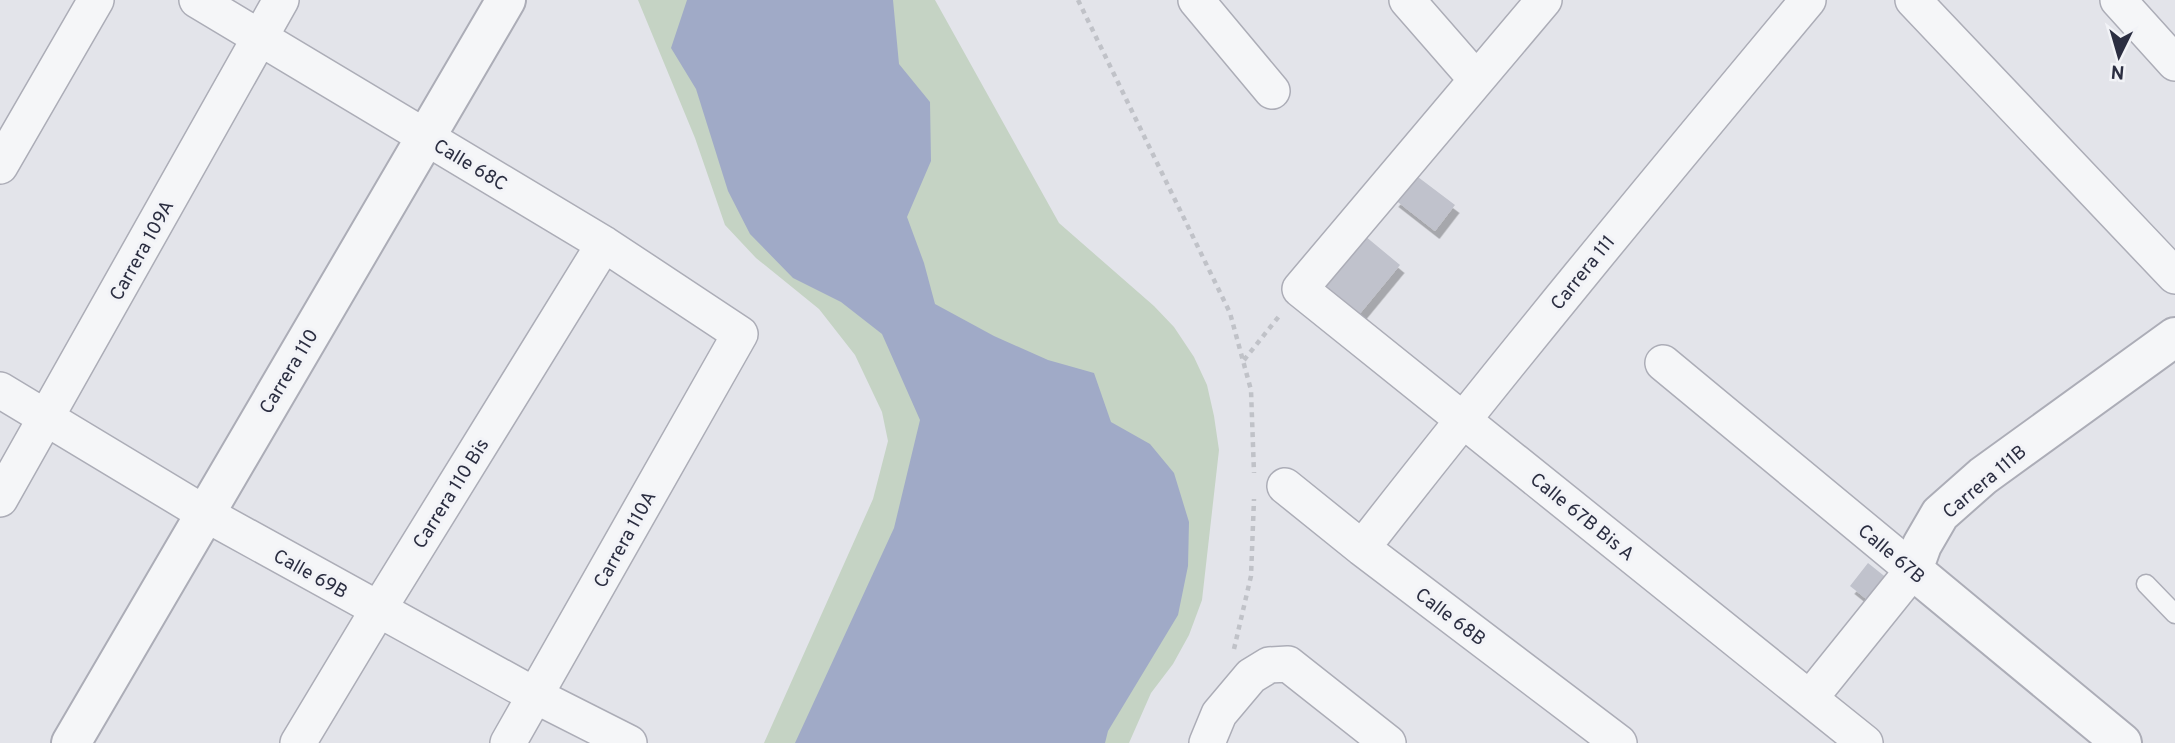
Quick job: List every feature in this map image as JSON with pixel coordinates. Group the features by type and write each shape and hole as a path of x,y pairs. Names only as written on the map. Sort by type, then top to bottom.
{"street":[{"path":"0,166 96,0"},
{"name":"Calle 68C","path":"197,0 604,244 740,334"},
{"name":"Carrera 109A","path":"0,499 281,0"},
{"name":"Carrera 110","path":"71,743 506,0"},
{"path":"1196,0 1272,91"},
{"path":"1407,0 1476,79"},
{"path":"1300,289 1544,0"},
{"name":"Carrera 111","path":"1362,548 1589,262 1808,0"},
{"path":"1913,0 2175,276"},
{"path":"2118,0 2175,62"},
{"name":"Carrera 110 Bis","path":"298,743 604,244"},
{"name":"Calle 67B Bis A","path":"1300,289 1865,743"},
{"name":"Carrera 110A","path":"509,743 740,334"},
{"name":"Carrera 111B","path":"1810,698 1913,570 1922,545 1940,514 1983,477 2175,337"},
{"name":"Calle 67B","path":"1663,363 2122,743"},
{"name":"Calle 69B","path":"0,390 204,513 536,696 629,743"},
{"name":"Calle 68B","path":"1265,487 1362,548 1619,743"},
{"path":"1207,743 1219,714 1251,676 1269,665 1288,664 1388,743"}],"lane":[{"path":"2146,584 2175,614"}],"path":[{"path":"1078,0 1230,313 1251,390 1265,487 1251,576 1232,656"},
{"path":"1243,361 1300,289"}],"green space":[{"path":"638,0 935,0 1059,223 1154,306 1174,327 1194,357 1207,385 1219,450 1202,600 1189,635 1173,664 1151,693 1129,743 764,743 873,499 888,441 882,412 855,355 819,309 756,258 725,225 695,138"}],"water":[{"path":"687,0 893,0 899,64 930,102 931,161 907,217 935,304 994,336 1048,360 1094,373 1111,422 1150,444 1174,473 1189,522 1188,566 1178,615 1108,731 1105,743 795,743 894,528 920,420 882,334 841,302 793,278 750,234 728,191 696,89 671,48"}],"building":[{"path":"1414,174 1455,205 1435,231 1394,199"},
{"path":"1365,236 1400,265 1358,316 1323,288"},
{"path":"1868,563 1893,583 1875,606 1850,586"}]}
